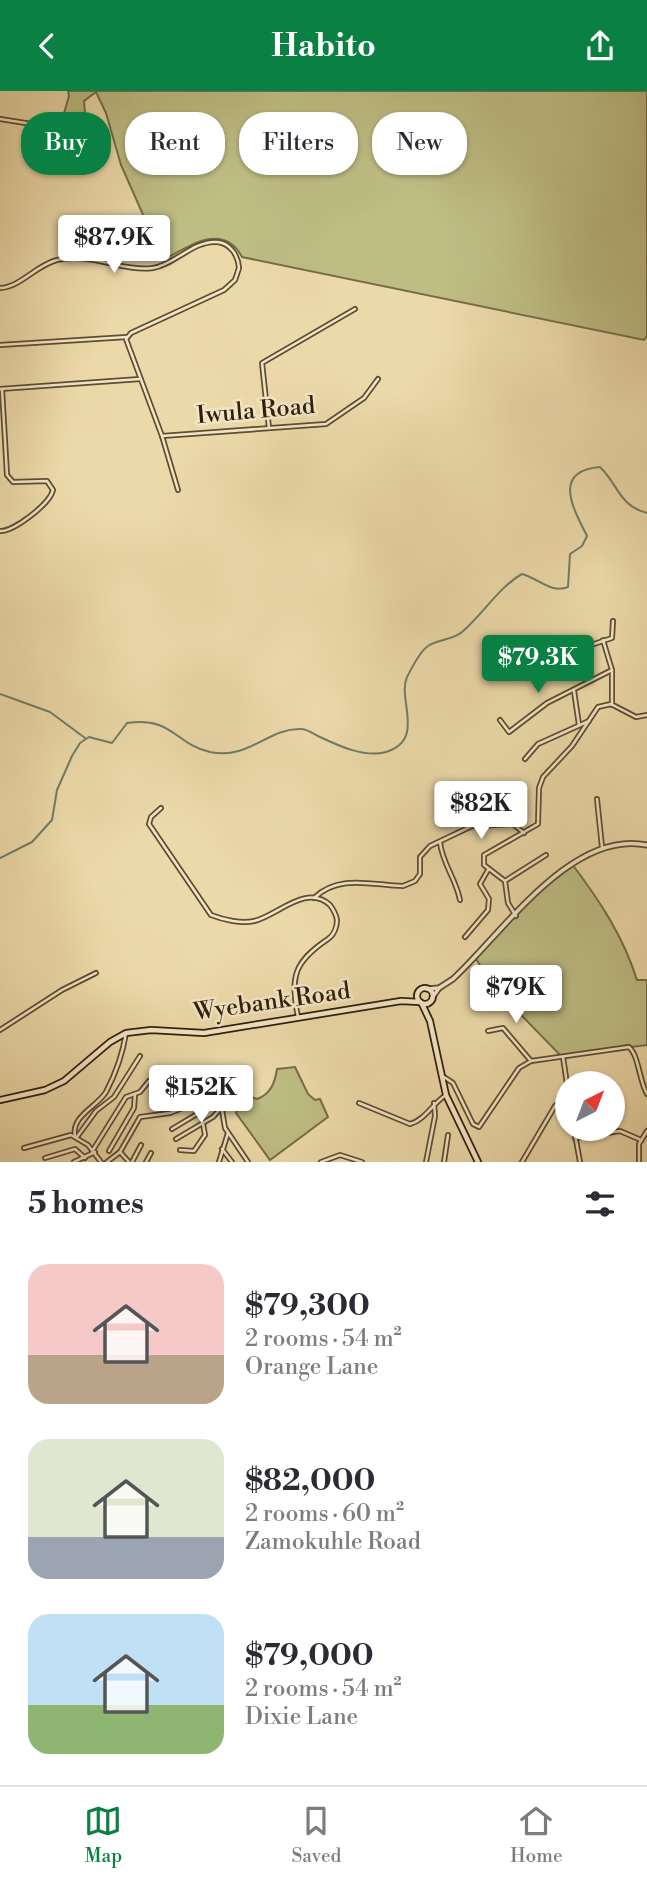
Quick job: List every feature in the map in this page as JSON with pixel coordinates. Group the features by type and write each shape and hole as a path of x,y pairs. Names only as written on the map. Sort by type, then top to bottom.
{"main road":[{"name":"Wyebank Road","path":"401,1001 427,989"},
{"path":"427,989 431,1000 430,1021 446,1095 478,1162"},
{"path":"418,993 430,1021"},
{"name":"Wyebank Road","path":"126,1033 151,1030 204,1033 401,1001 421,1003 431,1000"},
{"path":"0,1100 45,1090 64,1081 110,1042 126,1033"}],"street":[{"path":"0,119 21,122"},
{"path":"0,288 16,283 37,268 65,258 85,258 147,269 163,265 210,242 223,244 233,251 239,268 230,286 127,337 0,345"},
{"path":"269,428 261,364 355,309"},
{"path":"127,337 178,490"},
{"path":"0,531 8,531 42,509 53,490 47,481 13,482 7,475 1,389 140,379"},
{"name":"Iwula Road","path":"162,436 326,424 364,398 378,379"},
{"path":"570,661 579,649 612,638 612,621"},
{"path":"603,640 612,669 612,705"},
{"path":"500,720 509,732 547,703 612,669"},
{"path":"574,691 579,725"},
{"path":"516,916 508,903 505,881 488,870 483,862 486,852 525,834 539,823 538,788 543,777 602,705 612,705 636,717 647,715"},
{"path":"525,759 538,744 589,721"},
{"path":"597,799 602,847"},
{"path":"161,808 149,821 151,828 211,915 256,921 290,903 314,898 326,888 342,882 403,886 411,884 420,874 423,851 467,827 516,825 525,834"},
{"path":"440,842 442,857 456,883 460,900"},
{"path":"431,1000 439,988 457,975 553,878 602,847 629,842 647,845"},
{"path":"505,881 546,855"},
{"path":"465,937 487,914 489,899 480,884 488,870"},
{"path":"299,1018 293,989 296,973 309,953 331,936 337,920 330,906 314,898"},
{"path":"0,1030 62,989 96,972"},
{"path":"427,989 439,988"},
{"path":"488,1031 503,1028 531,1061"},
{"path":"76,1137 75,1127 79,1121 105,1094 126,1033"},
{"path":"441,1078 451,1080 473,1124 479,1127 519,1068 531,1061 631,1048 639,1079 647,1094"},
{"path":"76,1137 96,1111 114,1097 140,1056"},
{"path":"563,1057 565,1071"},
{"path":"74,1162 94,1151 126,1097 135,1094 149,1081"},
{"path":"110,1151 134,1108 135,1094"},
{"path":"359,1103 407,1124 420,1120 434,1103 446,1095"},
{"path":"107,1162 120,1152 136,1120 143,1115 170,1114 200,1099 211,1100 221,1108 228,1133 248,1162"},
{"path":"172,1129 202,1111 211,1100"},
{"path":"426,1162 435,1117 434,1103"},
{"path":"522,1162 555,1106"},
{"path":"176,1139 203,1124 221,1108"},
{"path":"180,1150 194,1151 198,1147 205,1135 203,1124"},
{"path":"639,1162 641,1140 647,1131"},
{"path":"219,1162 228,1133"},
{"path":"625,1133 641,1140"},
{"path":"23,1148 63,1135 76,1137 94,1151 101,1162"},
{"path":"444,1162 448,1135"},
{"path":"576,1141 580,1162"},
{"path":"120,1152 129,1162 141,1145"},
{"path":"45,1158 75,1149 85,1158"},
{"path":"222,1149 232,1162"},
{"path":"146,1162 151,1153"},
{"path":"321,1162 340,1155 362,1162"}],"shaded area":[{"path":"68,91 647,91 647,336 644,340 242,257 234,246 225,240 205,240 163,260 125,175 225,175 225,112 125,112 125,174 111,130 111,112 106,112 96,92 84,101 85,112 64,112"},
{"path":"572,864 610,919 637,980 647,980 647,1045 561,1056 492,985 475,957 546,884"},
{"path":"295,1067 308,1094 315,1100 320,1099 328,1117 270,1160 236,1113 245,1095 257,1099 269,1091 277,1069"}],"waterway":[{"path":"0,858 32,842 52,820 57,790 80,743 89,737 112,743 127,723 154,723 210,752 236,752 278,733 301,729 361,752 386,752 398,746 408,729 405,696 407,677 425,649 462,632 506,586 522,574 550,587 568,587 570,554 582,546 587,536 572,504 570,493 575,476 585,470 600,467 630,505 647,513"},
{"path":"0,694 50,712 85,738"}]}
